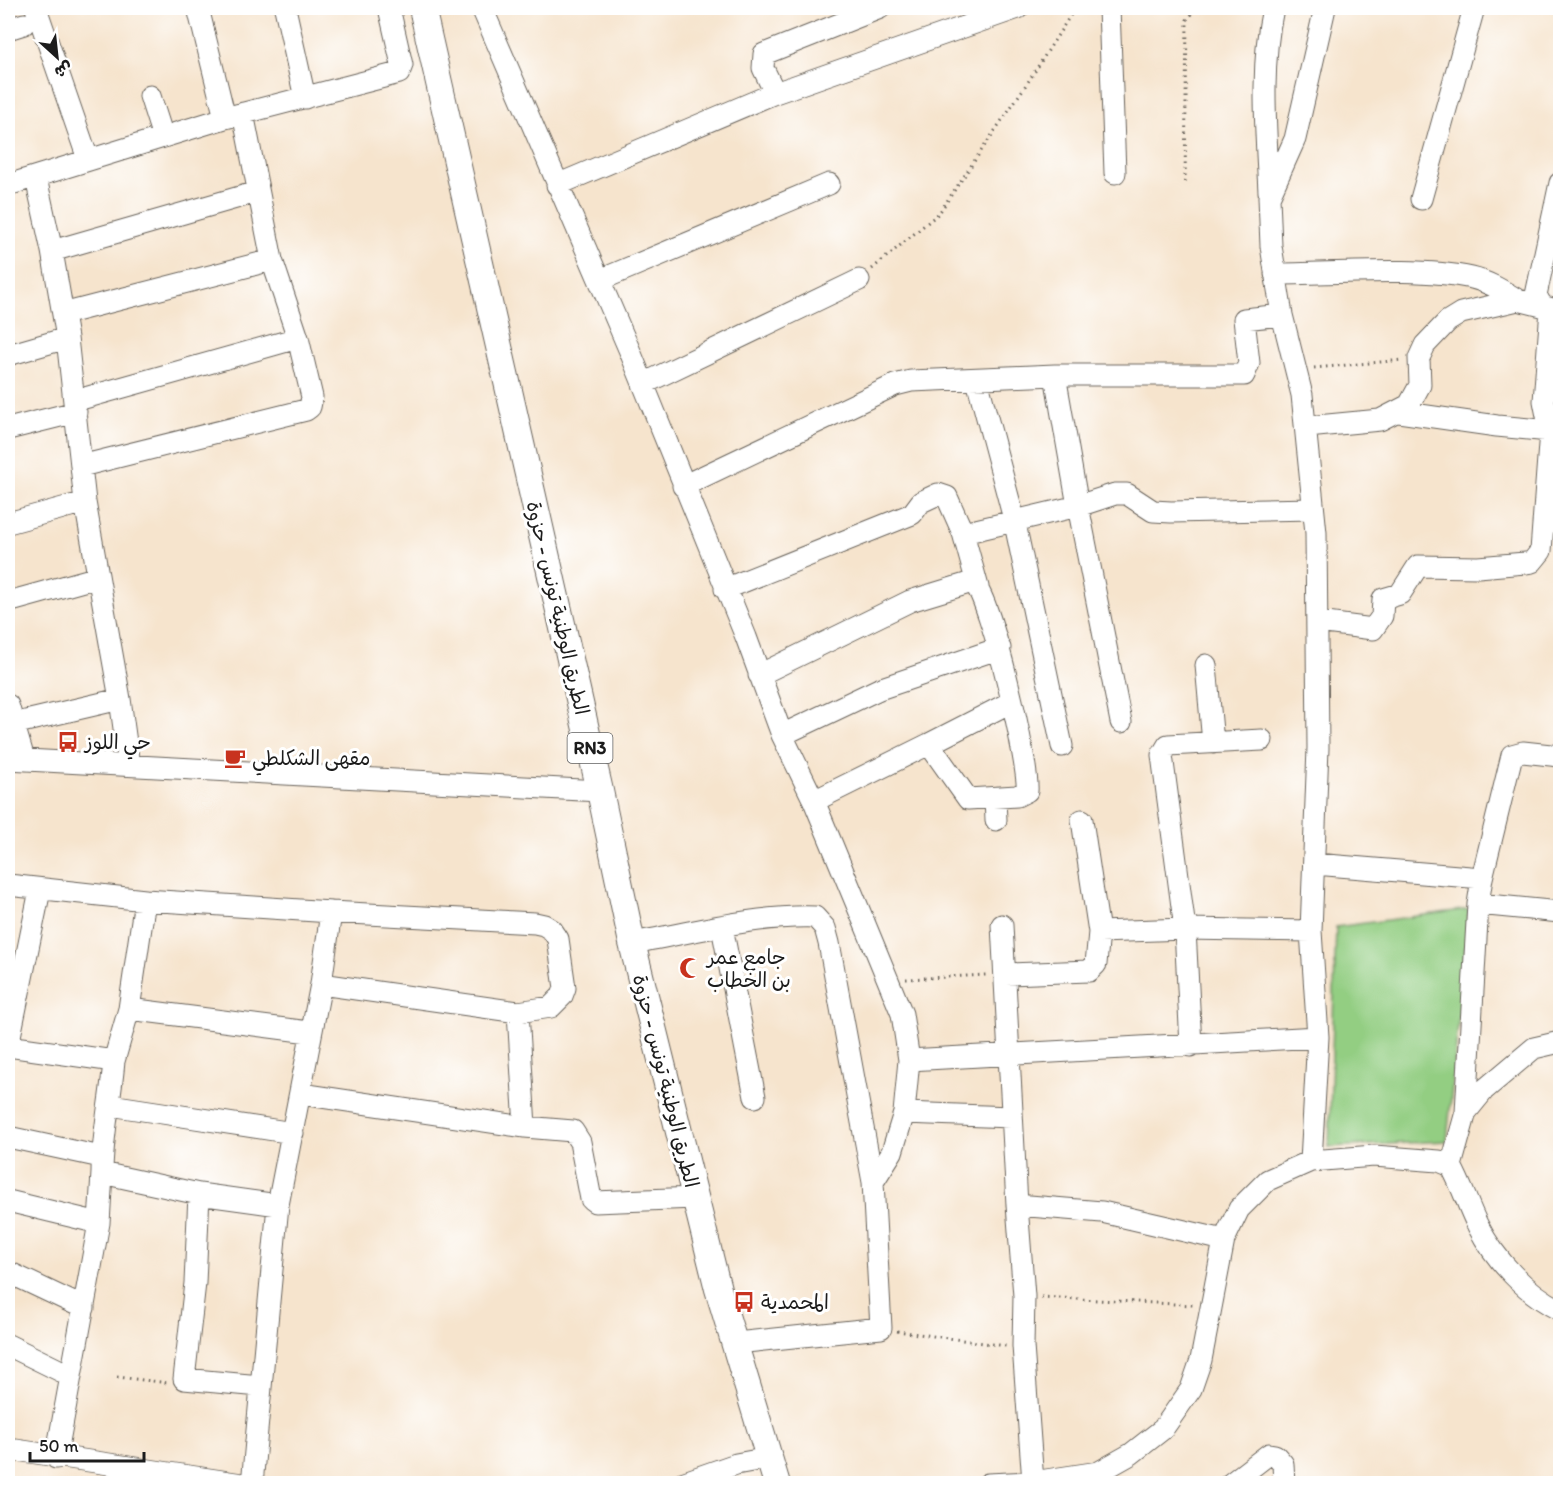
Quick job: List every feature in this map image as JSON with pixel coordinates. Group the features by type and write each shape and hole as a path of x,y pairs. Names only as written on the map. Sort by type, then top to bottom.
{"main road":[{"name":"الطريق الوطنية تونس - حزوة","path":"422,8 600,791 632,943 718,1289 777,1484"}],"street":[{"path":"81,466 306,410 310,406 312,397 297,338 272,260 257,192 198,8"},
{"path":"285,8 305,98"},
{"path":"8,185 234,115 401,71 402,65 389,8"},
{"path":"482,8 600,280 782,735 814,801 902,1014 909,1060 904,1113 892,1152 873,1182"},
{"path":"558,185 775,93 1018,8"},
{"path":"1109,8 1115,172"},
{"path":"1273,8 1266,39 1264,109 1269,197 1275,274 1282,315 1297,369 1306,427 1313,509 1318,622 1315,864 1311,931 1318,1037 1311,1161"},
{"path":"1269,197 1295,139 1325,8"},
{"path":"1421,199 1474,8"},
{"path":"775,93 763,68 764,54 874,9"},
{"path":"23,20 88,159"},
{"path":"150,96 162,137"},
{"path":"36,178 52,251 67,338 85,502 120,699 129,765"},
{"path":"1318,622 1372,629 1382,616 1383,599 1401,594 1418,566 1478,567 1532,562 1552,535 1551,309 1536,295 1555,230 1560,183"},
{"path":"600,280 829,184"},
{"path":"52,251 257,192"},
{"path":"63,314 272,260"},
{"path":"1275,274 1417,273 1472,278 1496,286 1518,300 1551,309"},
{"path":"643,384 859,279"},
{"path":"1306,427 1380,420 1399,412 1408,405 1420,385 1419,358 1425,345 1435,333 1461,313 1518,300"},
{"path":"683,486 895,385 911,381 1055,375 1244,375 1249,363 1244,319 1282,315"},
{"path":"8,355 67,338"},
{"path":"8,429 75,406 297,338"},
{"path":"1055,375 1078,506 1121,722"},
{"path":"977,380 1014,519 1062,746"},
{"path":"1399,412 1550,431"},
{"path":"725,589 912,514 921,502 938,494 947,497 963,533 978,587 1000,648 1025,769 1026,791 995,809 973,801 964,796 928,744"},
{"path":"963,533 1014,519 1078,506 1115,494 1127,494 1153,510 1171,512 1313,509"},
{"path":"8,523 85,502"},
{"path":"8,602 98,577"},
{"path":"759,675 910,602 969,583 978,587"},
{"path":"782,735 879,689 1000,648"},
{"path":"1206,665 1213,743"},
{"path":"120,699 10,715 16,759 600,791"},
{"path":"814,801 1011,702"},
{"path":"1191,1046 1185,929 1162,755 1168,745 1262,740"},
{"path":"1560,756 1523,752 1512,755 1482,878 1478,904 1466,1112 1451,1166 1477,1225 1499,1258 1513,1275 1543,1302 1560,1310"},
{"path":"1006,974 1089,971 1096,964 1099,932 1083,820"},
{"path":"1315,864 1482,878"},
{"path":"8,885 144,900 544,925 552,930 558,939 565,988 562,996 551,1007 518,1012 321,984"},
{"path":"40,890 8,1046 114,1061"},
{"path":"56,1458 99,1223 101,1165 114,1061 129,1009 144,900"},
{"path":"1478,904 1560,912"},
{"path":"252,1484 278,1205 301,1094 309,1032 321,984 331,912"},
{"path":"632,943 722,927 800,917 815,917 825,928 873,1182 881,1328 736,1343"},
{"path":"1002,925 1011,1117 1024,1296 1023,1346 1032,1482"},
{"path":"722,927 755,1097"},
{"path":"1099,932 1185,929 1311,931"},
{"path":"129,1009 309,1032"},
{"path":"518,1012 525,1127"},
{"path":"909,1060 1191,1046 1318,1037"},
{"path":"1466,1112 1503,1073 1534,1048 1557,1045"},
{"path":"301,1094 525,1127 573,1131 580,1142 591,1198 595,1202 695,1198"},
{"path":"110,1105 293,1133"},
{"path":"904,1113 1011,1117"},
{"path":"8,1137 199,1194 278,1205"},
{"path":"988,1484 1103,1478 1163,1429 1191,1389 1200,1360 1224,1240 1239,1209 1268,1180 1311,1161 1374,1156 1440,1161 1451,1166"},
{"path":"199,1194 195,1282 184,1378 260,1386"},
{"path":"8,1201 99,1223"},
{"path":"1017,1205 1102,1212 1224,1240"},
{"path":"8,1272 84,1308"},
{"path":"8,1348 71,1376"},
{"path":"10,1450 56,1458 112,1475 242,1484"},
{"path":"1230,1484 1269,1454 1280,1458 1284,1484"},
{"path":"679,1484 736,1464 769,1458"}],"path":[{"path":"859,279 939,213 1075,8"},
{"path":"1185,183 1187,20 1197,8"},
{"path":"1297,369 1419,358"},
{"path":"889,980 1006,974"},
{"path":"1024,1296 1210,1306"},
{"path":"881,1328 1001,1346 1023,1346"},
{"path":"117,1377 183,1384 184,1378"}],"green space":[{"path":"1469,909 1447,1141 1329,1147 1336,927"}],"place":[{"name":"حي اللوز","path":"68,742"},
{"name":"مقهى الشكلطي","path":"235,758"},
{"name":"جامع عمر بن الخطاب","path":"690,968"},
{"name":"المحمدية","path":"744,1302"}]}
